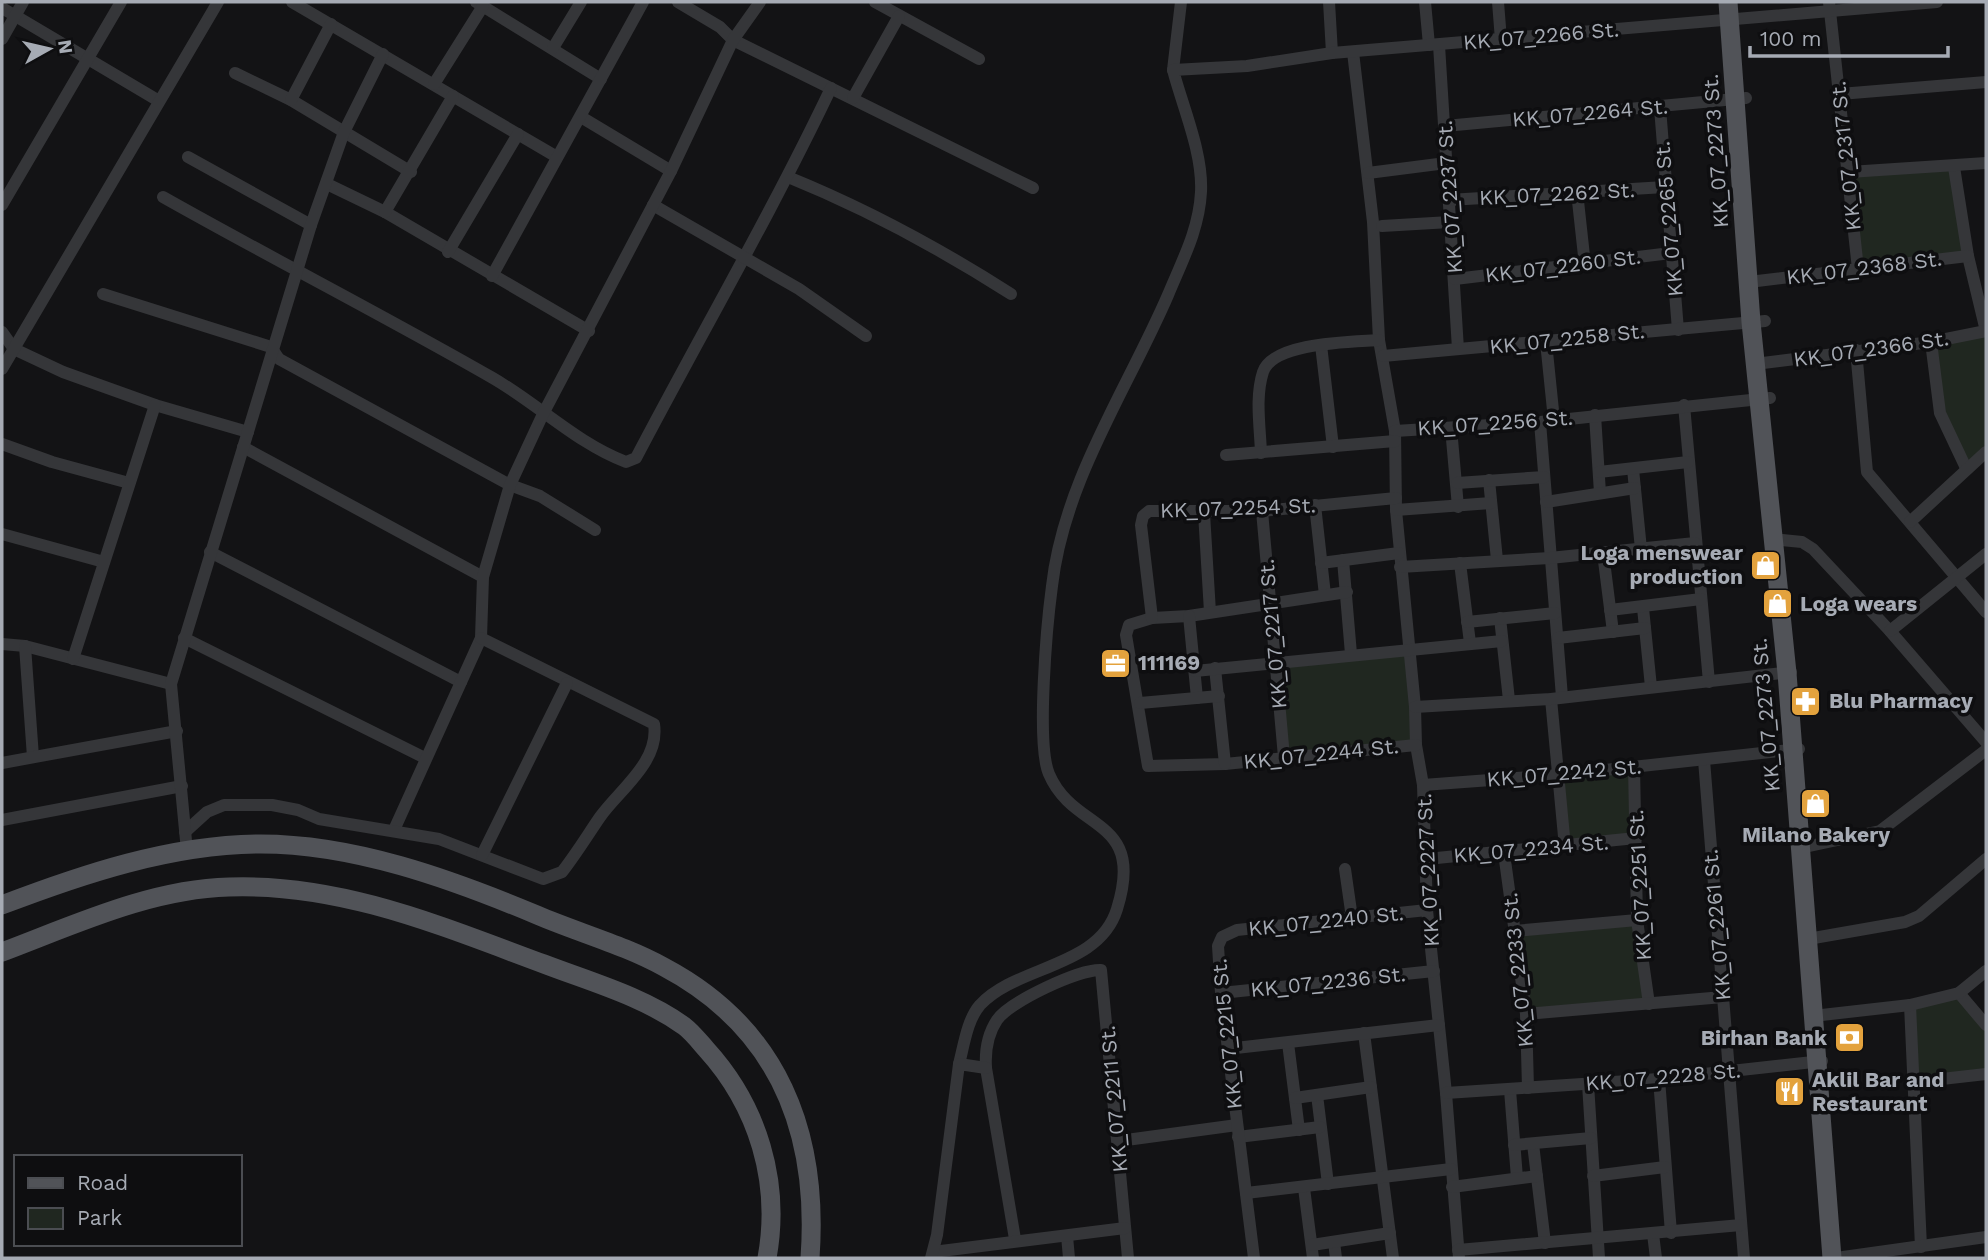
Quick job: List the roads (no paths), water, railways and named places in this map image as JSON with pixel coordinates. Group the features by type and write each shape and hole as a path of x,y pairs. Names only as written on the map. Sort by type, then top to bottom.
{"main road":[{"name":"KK_07_2273 St.","path":"1734,10 1758,322 1792,672 1834,1258"},
{"path":"2,905 186,841 299,845 378,861 463,887 663,966 705,992 739,1021 762,1049 794,1111 806,1149 813,1197 810,1258"},
{"path":"2,952 171,893 225,887 302,889 352,898 436,924 606,987 685,1027 720,1064 748,1108 761,1143 771,1184 771,1236 767,1258"},
{"name":"KK_07_2273 St.","path":"1821,1061 1842,1258"}],"street":[{"path":"2,38 23,2"},
{"path":"2,205 121,2"},
{"path":"2,369 218,2"},
{"path":"292,2 557,157"},
{"path":"553,48 581,2"},
{"path":"492,276 643,2"},
{"path":"678,2 720,27 733,40 1033,188"},
{"path":"394,830 481,638 483,577 510,485 543,414 671,171 733,40 760,2"},
{"path":"1125,1228 1067,1236 1016,1239 932,1255 959,1064 970,1023 979,1006 994,993 1090,945 1106,932 1118,908 1124,873 1117,844 1110,832 1070,803 1049,774 1043,740 1052,585 1069,504 1152,332 1197,228 1201,189 1198,168 1173,70 1181,2"},
{"path":"1329,2 1332,53"},
{"name":"KK_07_2237 St.","path":"1425,2 1446,126 1458,349"},
{"path":"1498,2 1500,40"},
{"name":"KK_07_2266 St.","path":"1173,70 1247,66 1332,53 1500,40 1734,10 1937,2"},
{"path":"879,3 979,59"},
{"path":"434,85 479,4 501,8 553,48 601,79"},
{"name":"KK_07_2317 St.","path":"1829,5 1858,269"},
{"path":"2,8 159,101"},
{"path":"853,98 899,16"},
{"path":"290,100 331,24"},
{"name":"KK_07_2227 St.","path":"1353,52 1368,173 1379,340 1395,436 1400,567 1410,649 1416,745 1423,785 1427,910 1446,1093 1458,1254"},
{"path":"186,841 171,684 248,432 271,347 311,225 344,132 383,54"},
{"path":"235,73 290,100 411,172"},
{"path":"1840,94 1986,82"},
{"path":"163,197 519,393 543,414 626,463 636,458 743,255 788,177 831,88"},
{"path":"385,212 411,172 453,96"},
{"name":"KK_07_2264 St.","path":"1446,126 1741,99"},
{"name":"KK_07_2265 St.","path":"1660,108 1678,330"},
{"path":"580,117 671,171"},
{"path":"448,251 518,134"},
{"path":"188,157 311,225"},
{"path":"1368,173 1446,163"},
{"path":"1849,172 1986,163"},
{"path":"1954,167 1968,256 1980,281 1986,331"},
{"path":"788,177 852,202 932,244 1011,295"},
{"path":"327,184 385,212 589,331"},
{"name":"KK_07_2262 St.","path":"1449,200 1665,187"},
{"path":"1577,192 1585,265"},
{"path":"653,205 743,255 866,336"},
{"path":"1382,226 1450,222"},
{"name":"KK_07_2260 St.","path":"1455,279 1671,253"},
{"name":"KK_07_2368 St.","path":"1755,281 1968,256"},
{"path":"103,294 271,347 279,359 510,485 540,496 595,530"},
{"name":"KK_07_2258 St.","path":"1383,356 1546,342 1640,330 1678,330 1758,322"},
{"name":"KK_07_2366 St.","path":"1762,364 1931,342 1986,331"},
{"path":"2,332 14,349 63,372 155,405 248,432"},
{"path":"1261,453 1258,398 1264,369 1274,358 1289,351 1321,345 1379,340"},
{"path":"1546,342 1553,420"},
{"path":"1931,342 1940,413 1966,468"},
{"path":"1321,345 1333,447"},
{"path":"1856,350 1867,472 1986,612"},
{"name":"KK_07_2256 St.","path":"1226,455 1333,447 1451,428 1540,422 1684,405 1765,399"},
{"path":"73,659 155,405"},
{"path":"1684,405 1709,682"},
{"name":"KK_07_2256 St.","path":"1595,415 1600,493"},
{"path":"1540,422 1558,638 1558,775 1565,847"},
{"path":"1451,428 1458,507"},
{"path":"2,444 52,462 129,483"},
{"path":"243,447 483,577"},
{"path":"1910,522 1986,452"},
{"path":"1599,472 1688,462"},
{"path":"1633,469 1641,549"},
{"path":"1457,483 1544,477"},
{"path":"1489,480 1497,561"},
{"path":"1546,502 1635,488"},
{"path":"1396,504 1458,507 1491,503"},
{"name":"KK_07_2254 St.","path":"1152,618 1141,525 1143,516 1149,511 1204,513 1262,511 1315,505 1396,504"},
{"path":"1315,505 1325,595"},
{"name":"KK_07_2217 St.","path":"1262,511 1284,757"},
{"path":"1204,513 1210,612"},
{"path":"2,534 104,562"},
{"path":"1778,538 1802,542 1813,549 1890,631 1986,741"},
{"path":"1400,567 1550,558 1695,543"},
{"path":"210,552 461,682"},
{"path":"1321,563 1399,553"},
{"path":"1603,553 1613,632"},
{"path":"1890,631 1986,554"},
{"path":"1343,560 1351,654"},
{"path":"1460,563 1470,643"},
{"path":"1219,696 1140,704 1125,629 1136,621 1152,618 1189,616 1347,592"},
{"path":"1611,610 1701,599"},
{"path":"1643,608 1651,687"},
{"path":"1467,622 1555,613"},
{"path":"1189,616 1197,698"},
{"path":"1500,618 1510,700"},
{"path":"1558,638 1645,628"},
{"path":"184,638 425,758"},
{"path":"186,841 207,812 224,805 272,805 319,818 439,839 543,879 553,878 582,847 601,815 630,784 650,752 656,734 654,724 645,717 567,684 481,638"},
{"path":"1195,671 1502,640"},
{"path":"2,644 24,646 171,684"},
{"path":"24,646 33,757"},
{"name":"KK_07_2244 St.","path":"1215,668 1225,764"},
{"path":"1415,707 1557,698 1792,672"},
{"path":"482,855 567,684"},
{"name":"KK_07_2244 St.","path":"1140,704 1149,766 1225,764 1416,745"},
{"path":"2,763 177,731"},
{"name":"KK_07_2242 St.","path":"1423,785 1558,775 1797,749"},
{"path":"1805,847 1880,831 1986,750"},
{"name":"KK_07_2261 St.","path":"1704,760 1744,1258"},
{"name":"KK_07_2251 St.","path":"1634,766 1637,920 1649,1004"},
{"path":"2,820 182,786"},
{"name":"KK_07_2234 St.","path":"1427,859 1636,838"},
{"name":"KK_07_2233 St.","path":"1504,853 1525,1014 1528,1088"},
{"path":"1812,939 1919,916 1984,865"},
{"path":"1345,869 1352,918"},
{"name":"KK_07_2240 St.","path":"1225,933 1427,910"},
{"path":"1514,931 1637,920"},
{"name":"KK_07_2215 St.","path":"1225,933 1218,946 1221,993 1254,1258"},
{"name":"KK_07_2211 St.","path":"986,1069 987,1044 998,1019 1032,995 1073,977 1101,970 1128,1258"},
{"name":"KK_07_2236 St.","path":"1221,993 1434,971"},
{"path":"1818,1016 1910,1005 1959,993 1986,971"},
{"path":"1959,993 1986,1025"},
{"path":"1525,1014 1723,997"},
{"path":"1910,1005 1921,1247"},
{"path":"1227,1049 1439,1025"},
{"path":"1364,1033 1393,1258"},
{"path":"1288,1043 1299,1130"},
{"name":"KK_07_2228 St.","path":"1446,1093 1660,1079 1821,1061"},
{"path":"959,1064 986,1069 1016,1239"},
{"path":"1915,1082 1986,1074"},
{"path":"1660,1079 1671,1233"},
{"path":"1588,1084 1599,1258"},
{"path":"1295,1097 1371,1087"},
{"path":"1510,1090 1517,1178"},
{"path":"1317,1095 1328,1184"},
{"name":"KK_07_2215 St.","path":"1238,1131 1320,1127"},
{"path":"1119,1141 1238,1131"},
{"path":"1514,1145 1591,1138"},
{"path":"1534,1144 1545,1243"},
{"path":"1593,1176 1665,1167"},
{"path":"1246,1193 1451,1169"},
{"path":"1452,1187 1537,1176"},
{"path":"1304,1188 1312,1252 1334,1242 1390,1233"},
{"path":"1458,1254 1520,1252 1545,1243 1741,1225"},
{"path":"1653,1234 1656,1258"},
{"path":"1067,1236 1069,1258"},
{"path":"1834,1258 1986,1237"},
{"path":"1334,1242 1336,1258"}],"place":[{"name":"Loga menswear production","path":"1766,565"},
{"name":"Loga wears","path":"1777,604"},
{"name":"111169","path":"1115,663"},
{"name":"Blu Pharmacy","path":"1806,701"},
{"name":"Milano Bakery","path":"1816,803"},
{"name":"Birhan Bank","path":"1850,1038"},
{"name":"Aklil Bar and Restaurant","path":"1789,1092"}]}
